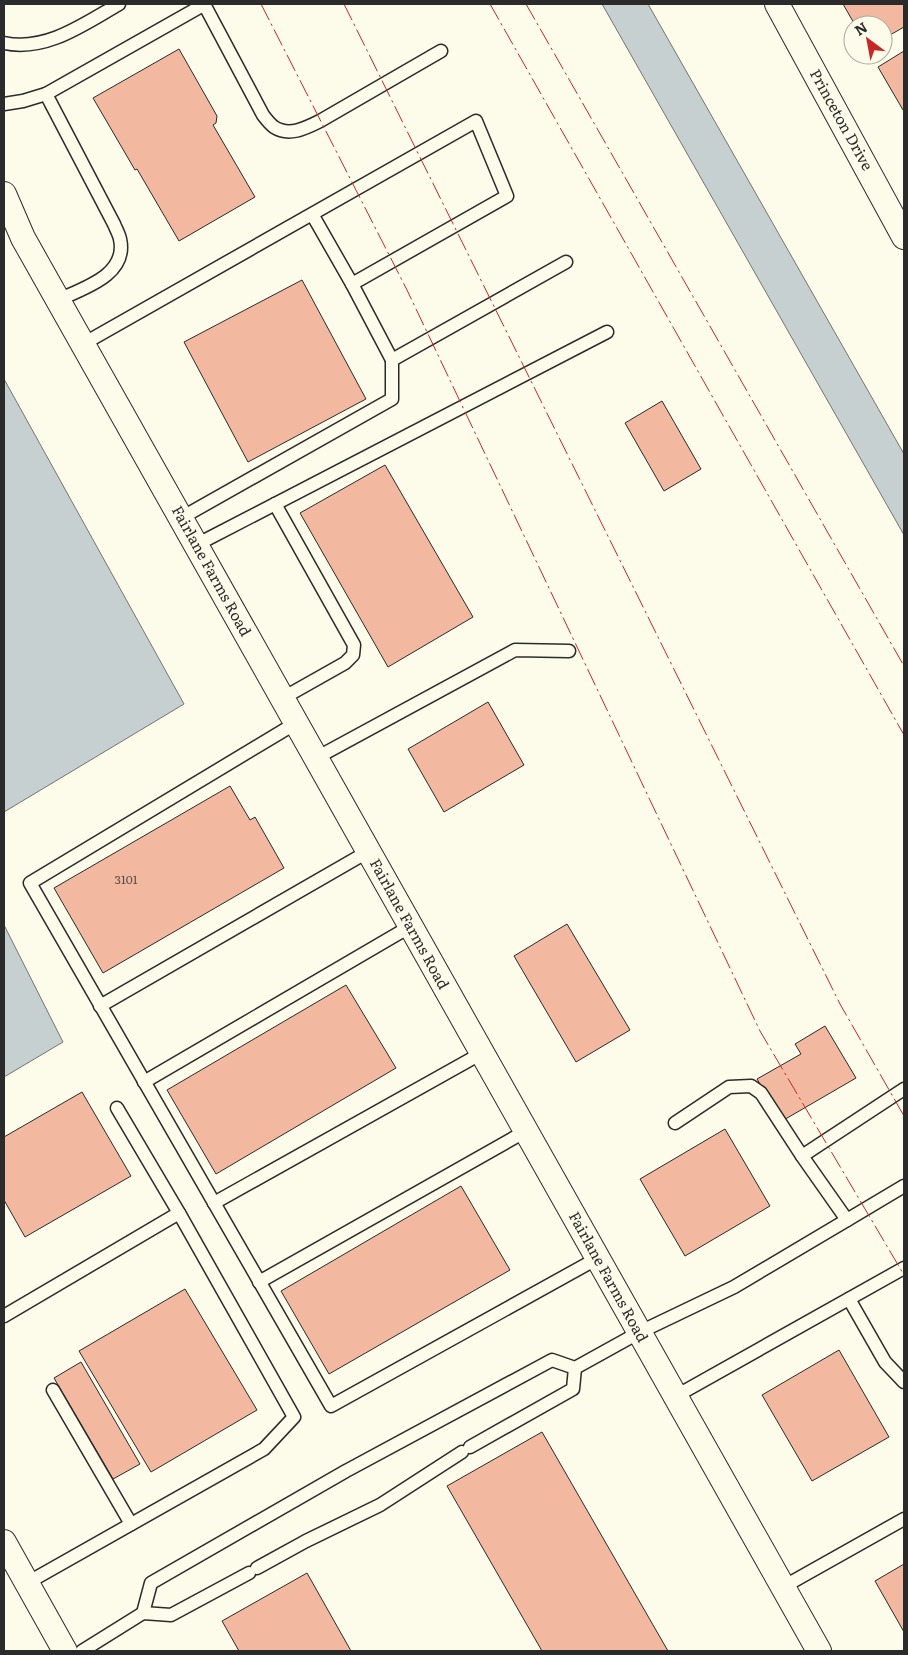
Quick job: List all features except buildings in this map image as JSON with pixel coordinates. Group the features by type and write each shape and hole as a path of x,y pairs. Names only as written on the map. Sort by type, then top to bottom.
{"street":[{"name":"Princeton Drive","path":"777,4 904,237"},
{"name":"Fairlane Farms Road","path":"4,194 23,238 819,1651"},
{"path":"4,1542 65,1651"}],"lane":[{"path":"4,43 28,45 63,36 119,4"},
{"path":"4,104 46,94 204,4 263,115 274,127 289,132 302,130 320,121 441,51"},
{"path":"46,94 120,239 120,252 117,262 109,274 87,287 58,300"},
{"path":"83,344 476,120 507,196 352,284"},
{"path":"181,518 392,399 392,360 312,214"},
{"path":"392,360 566,262"},
{"path":"196,545 607,332"},
{"path":"275,504 354,645 353,655 345,664 283,698"},
{"path":"316,758 515,650 569,651"},
{"path":"296,723 30,883 331,1406 598,1258"},
{"path":"100,1006 369,851"},
{"path":"144,1082 411,926"},
{"path":"214,1203 482,1053"},
{"path":"675,1123 729,1087 751,1086 761,1093 847,1220"},
{"path":"802,1156 904,1089"},
{"path":"27,1583 264,1449 294,1417 179,1213 117,1108"},
{"path":"259,1282 526,1131"},
{"path":"143,1613 151,1583 346,1471 552,1360 575,1368 640,1332 734,1287 904,1186"},
{"path":"6,1311 179,1213"},
{"path":"676,1396 904,1268"},
{"path":"849,1299 885,1362 904,1382"},
{"path":"82,1651 143,1613 171,1615 306,1541 380,1504 466,1450 573,1389 575,1368"},
{"path":"53,1390 131,1524"},
{"path":"783,1587 904,1519"}],"shaded area":[{"path":"602,4 648,4 904,454 904,535"},
{"path":"4,379 184,704 4,812"},
{"path":"4,925 63,1042 4,1077"}],"power":[{"path":"261,4 407,290 760,1031 904,1275"},
{"path":"344,4 840,1004 904,1116"},
{"path":"490,4 904,735"},
{"path":"526,4 904,666"}]}
